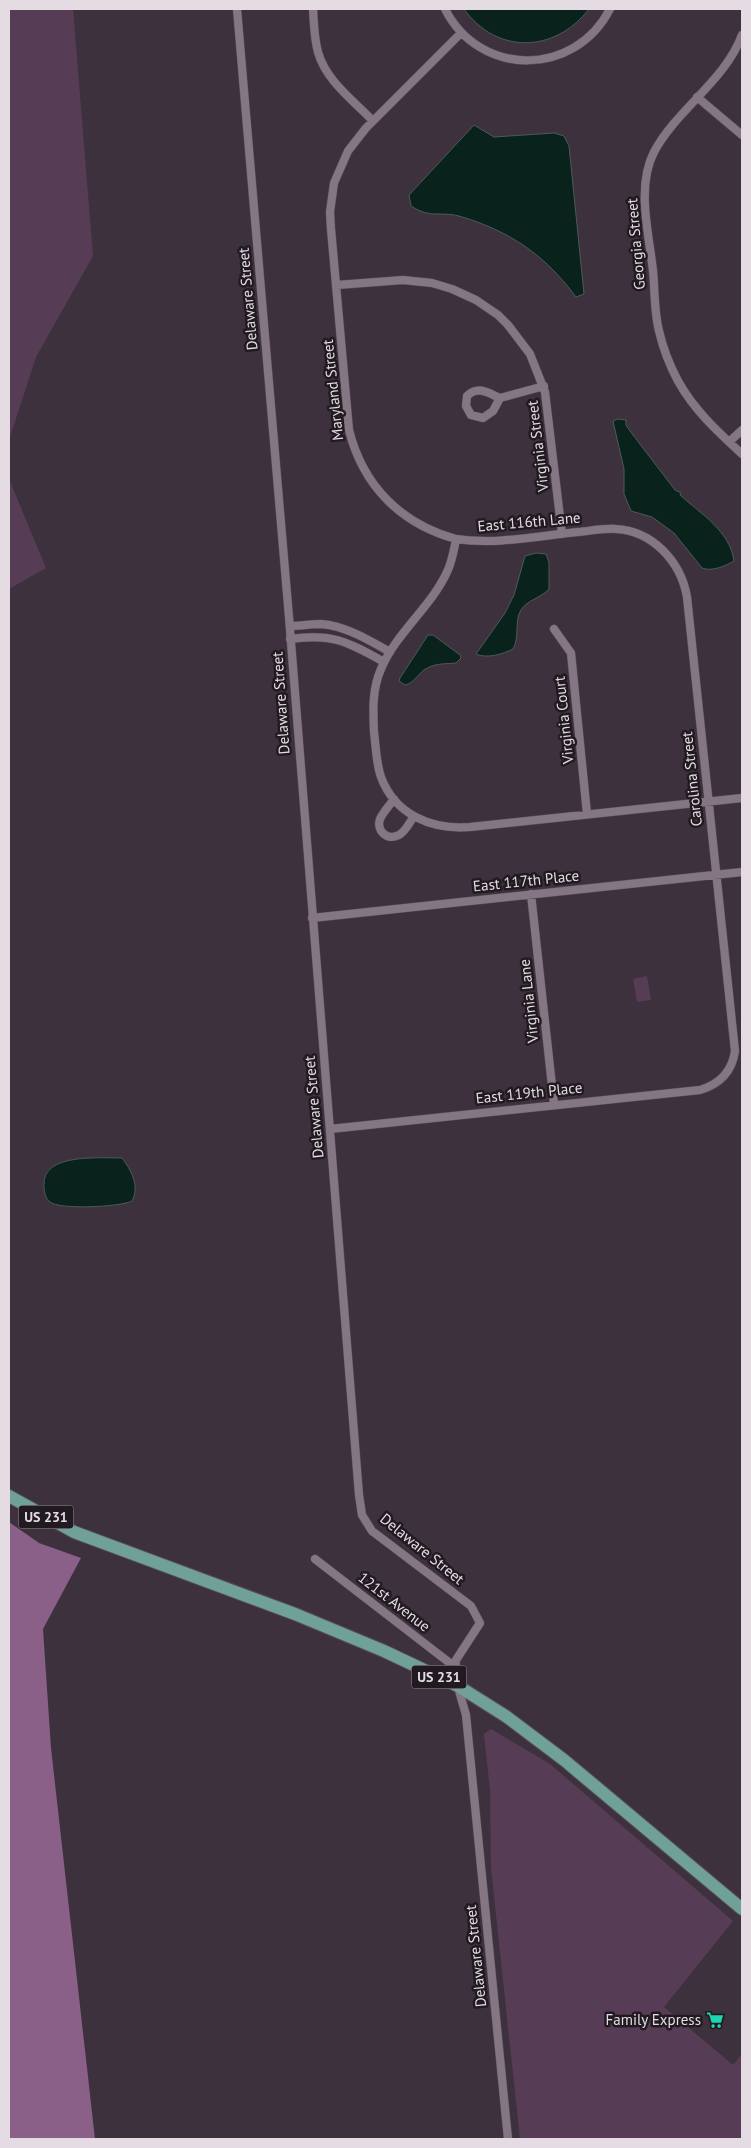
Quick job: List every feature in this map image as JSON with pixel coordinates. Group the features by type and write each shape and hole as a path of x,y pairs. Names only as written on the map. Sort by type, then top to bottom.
{"main road":[{"name":"US 231","path":"9,1496 74,1532 295,1614 384,1651 458,1686 507,1717 564,1760 742,1909"}],"street":[{"name":"Delaware Street","path":"237,9 290,626 358,1485 362,1515 372,1531 471,1606 480,1622 456,1660 455,1666 466,1715 508,2139"},
{"path":"313,9 316,42 322,64 335,83 373,121"},
{"path":"444,9 462,33 475,44 498,55 519,60 545,59 566,52 585,40 602,22 610,9"},
{"name":"Maryland Street","path":"456,539 433,531 403,514 374,486 362,467 349,430 330,212 334,183 348,151 373,121 462,33"},
{"name":"Georgia Street","path":"742,34 728,60 655,150 647,168 645,201 657,318 663,345 678,380 689,399 711,426 742,454"},
{"path":"697,98 742,135"},
{"name":"Virginia Street","path":"337,285 403,280 421,281 447,287 465,295 498,315 516,333 535,364 544,386 562,534"},
{"path":"500,398 493,411 483,418 471,415 466,406 467,396 477,390 482,390 500,398 544,386"},
{"path":"729,442 742,430"},
{"name":"East 116th Lane","path":"456,539 486,541 605,529"},
{"name":"Carolina Street","path":"605,529 628,531 653,542 671,559 682,579 687,597 734,1051 734,1060 727,1074"},
{"path":"456,539 449,567 442,581 390,652 379,675 374,696 374,731 378,767 384,785 394,799 414,816 431,824 456,828 742,798"},
{"path":"290,626 321,624 338,628 356,634 390,652"},
{"name":"Virginia Court","path":"554,629 571,653 587,814"},
{"path":"290,639 313,636 331,637 350,644 384,662"},
{"path":"394,799 379,821 379,826 384,834 389,837 397,836 414,816"},
{"name":"East 117th Place","path":"312,918 742,872"},
{"name":"Virginia Lane","path":"531,894 554,1104"},
{"name":"East 119th Place","path":"330,1129 700,1090 718,1083 727,1074"},
{"name":"121st Avenue","path":"315,1559 455,1666"}],"shaded area":[{"path":"9,9 73,9 93,256 36,357 9,440"},
{"path":"464,9 589,9 575,24 560,34 526,43 509,41 493,35 477,24"},
{"path":"474,125 494,137 554,133 564,136 569,146 584,294 576,297 539,257 510,237 459,216 430,214 411,206 409,195"},
{"path":"618,419 626,420 626,425 630,431 675,490 681,493 680,495 721,532 727,541 734,561 714,569 702,568 674,533 652,517 631,511 624,494 624,469 613,421"},
{"path":"9,479 46,568 9,589"},
{"path":"536,553 546,554 549,562 549,589 521,610 513,649 490,656 476,654 505,613 514,595 525,556"},
{"path":"428,635 433,635 460,655 461,658 456,663 432,666 422,672 411,683 405,685 399,681 400,678"},
{"path":"647,976 651,1000 637,1002 633,979"},
{"path":"87,1158 122,1158 135,1184 132,1201 116,1205 77,1207 56,1204 50,1202 47,1198 44,1185 46,1175 52,1167 62,1162"},
{"path":"9,1522 39,1543 81,1558 43,1629 51,1748 95,2139 9,2139"},
{"path":"491,1729 550,1764 733,1921 664,2007 733,2065 742,2054 742,2139 520,2139 491,1868 490,1790 484,1734"}],"place":[{"name":"Family Express","path":"715,2020"}]}
